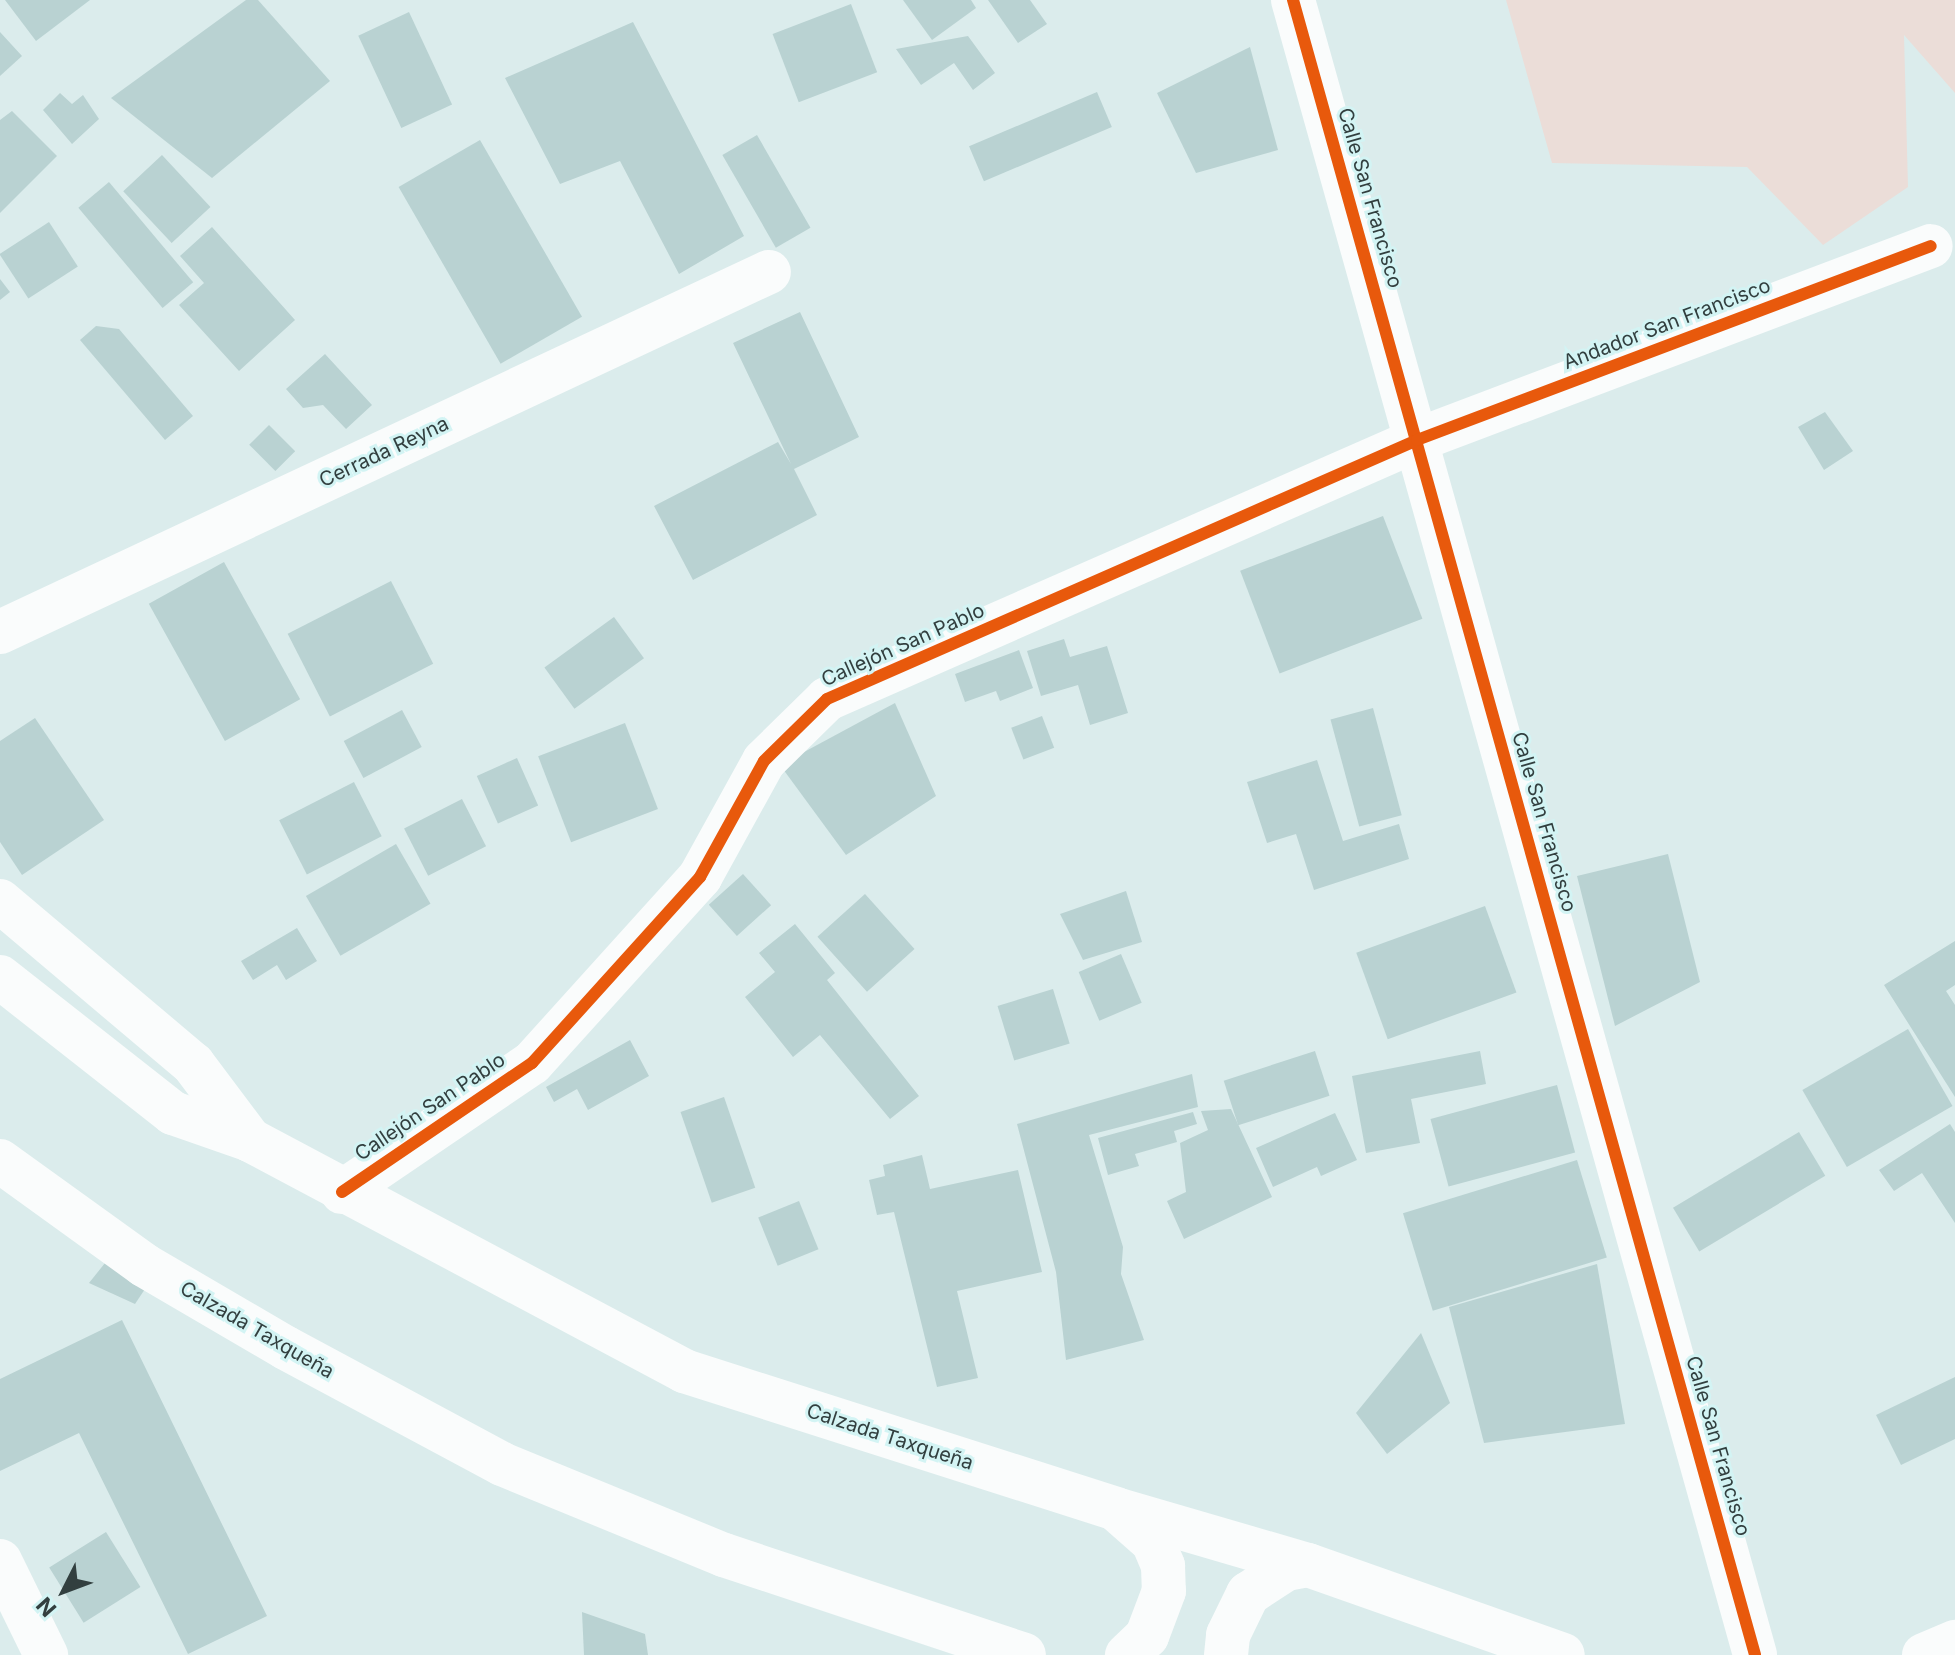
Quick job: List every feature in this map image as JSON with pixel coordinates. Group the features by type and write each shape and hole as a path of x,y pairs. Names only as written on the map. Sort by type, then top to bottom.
{"street":[{"name":"Calle San Francisco","path":"1293,0 1755,1655"},
{"name":"Andador San Francisco","path":"1417,440 1931,246"},
{"name":"Cerrada Reyna","path":"0,632 769,272"},
{"name":"Callejón San Pablo","path":"342,1192 532,1063 700,877 764,761 827,699 1417,440"},
{"name":"Calzada Taxqueña","path":"0,901 193,1064 250,1140"},
{"name":"Calzada Taxqueña","path":"0,977 173,1113 250,1140 342,1192 684,1371 1116,1509 1308,1565 1563,1655"},
{"name":"Calzada Taxqueña","path":"0,1161 144,1265 502,1464 724,1555 1024,1655"},
{"path":"1116,1509 1145,1533 1163,1566 1160,1615 1147,1636 1127,1655"},
{"path":"0,1561 46,1655"},
{"path":"1226,1655 1228,1635 1248,1594 1286,1569 1308,1565"},
{"path":"1924,1655 1955,1642"}],"shaded area":[{"path":"1506,0 1955,0 1955,93 1904,35 1908,187 1823,245 1747,167 1552,163"}],"building":[{"path":"5,0 90,0 36,41"},
{"path":"246,0 258,0 330,81 212,178 111,98"},
{"path":"903,0 971,0 976,8 932,40"},
{"path":"988,0 1030,0 1047,24 1018,43"},
{"path":"851,4 877,72 799,102 773,34"},
{"path":"409,12 452,104 401,128 358,36"},
{"path":"633,22 744,236 679,274 620,161 560,184 505,78"},
{"path":"0,32 22,56 0,76"},
{"path":"968,36 995,73 973,90 954,63 921,85 896,49"},
{"path":"1250,47 1278,150 1196,173 1157,93"},
{"path":"1097,92 1112,127 984,181 969,146"},
{"path":"60,93 72,104 83,95 99,119 72,144 43,110"},
{"path":"12,111 57,156 0,213 0,120"},
{"path":"757,135 810,228 776,248 722,155"},
{"path":"480,140 582,317 501,364 399,187"},
{"path":"162,155 210,207 172,243 123,191"},
{"path":"109,182 193,282 163,308 78,208"},
{"path":"49,222 78,266 28,299 0,254"},
{"path":"212,227 295,320 239,371 179,305 204,283 180,256"},
{"path":"0,279 10,292 0,300"},
{"path":"800,312 859,437 794,469 817,515 693,580 654,506 778,442 791,464 733,343"},
{"path":"96,326 119,329 193,416 165,440 80,340"},
{"path":"325,354 372,405 346,429 323,405 303,408 286,389"},
{"path":"1825,412 1853,451 1824,470 1798,427"},
{"path":"269,425 295,451 275,471 249,445"},
{"path":"1383,516 1422,619 1280,674 1240,571"},
{"path":"224,562 300,699 225,741 149,604"},
{"path":"391,581 433,664 330,717 288,634"},
{"path":"614,617 644,658 574,709 544,668"},
{"path":"1064,639 1070,657 1107,646 1128,713 1090,725 1078,685 1041,696 1027,651"},
{"path":"1019,650 1033,688 1000,701 996,691 965,702 955,674"},
{"path":"895,703 936,796 846,855 780,765"},
{"path":"1373,708 1402,815 1359,827 1330,719"},
{"path":"402,710 422,747 363,778 344,741"},
{"path":"1042,716 1054,748 1023,760 1011,728"},
{"path":"35,718 104,820 22,875 0,842 0,741"},
{"path":"625,723 658,809 571,842 538,756"},
{"path":"517,758 538,806 498,823 477,776"},
{"path":"1317,760 1343,841 1399,824 1409,859 1314,890 1296,834 1267,843 1247,782"},
{"path":"354,782 382,836 307,874 279,820"},
{"path":"462,799 486,846 428,876 404,829"},
{"path":"396,844 431,904 340,956 306,896"},
{"path":"1668,854 1700,982 1615,1026 1577,876"},
{"path":"743,874 771,905 737,936 709,905"},
{"path":"1126,891 1142,942 1083,960 1060,914"},
{"path":"865,894 915,949 867,992 817,937"},
{"path":"1485,906 1516,992 1388,1039 1356,953"},
{"path":"795,924 835,973 827,980 919,1096 890,1119 820,1035 793,1057 745,997 775,972 759,953"},
{"path":"297,928 317,961 286,980 277,965 253,980 241,961"},
{"path":"1955,941 1955,985 1946,991 1955,1005 1955,1097 1884,985"},
{"path":"1121,954 1142,1003 1099,1021 1079,972"},
{"path":"1053,989 1070,1044 1014,1060 998,1006"},
{"path":"1908,1029 1952,1106 1847,1167 1802,1090"},
{"path":"630,1040 649,1076 588,1110 577,1089 554,1102 546,1087"},
{"path":"1315,1051 1330,1096 1238,1125 1224,1081"},
{"path":"1480,1051 1486,1084 1411,1099 1420,1143 1366,1153 1352,1076"},
{"path":"1192,1074 1198,1107 1089,1135 1123,1247 1121,1274 1144,1340 1066,1360 1056,1272 1017,1124"},
{"path":"1557,1085 1575,1153 1449,1187 1430,1119"},
{"path":"724,1097 755,1188 712,1203 681,1112"},
{"path":"1231,1109 1272,1197 1184,1239 1167,1201 1186,1192 1180,1143 1208,1130 1201,1111"},
{"path":"1193,1112 1197,1124 1174,1131 1177,1142 1135,1154 1139,1166 1108,1175 1098,1138"},
{"path":"1335,1113 1357,1160 1321,1176 1317,1167 1273,1187 1256,1148"},
{"path":"1950,1124 1955,1132 1955,1223 1922,1173 1894,1191 1879,1170"},
{"path":"1799,1132 1825,1176 1699,1251 1673,1208"},
{"path":"922,1155 930,1189 1018,1170 1042,1272 957,1291 978,1378 937,1387 894,1212 877,1215 869,1180 885,1176 883,1165"},
{"path":"1577,1160 1607,1258 1433,1311 1403,1213"},
{"path":"799,1201 818,1249 778,1266 758,1217"},
{"path":"109,1258 149,1283 135,1304 89,1283"},
{"path":"1597,1264 1625,1424 1484,1443 1449,1307"},
{"path":"122,1320 267,1616 188,1654 79,1433 0,1471 0,1379"},
{"path":"1421,1333 1450,1403 1387,1454 1356,1413"},
{"path":"1955,1377 1955,1439 1901,1465 1876,1415"},
{"path":"106,1532 140,1587 84,1623 49,1568"},
{"path":"582,1612 645,1634 648,1655 584,1655"}],"cycle path":[{"path":"1293,0 1755,1655"},
{"path":"342,1192 532,1063 700,877 764,761 827,699 1417,440 1931,246"}]}
